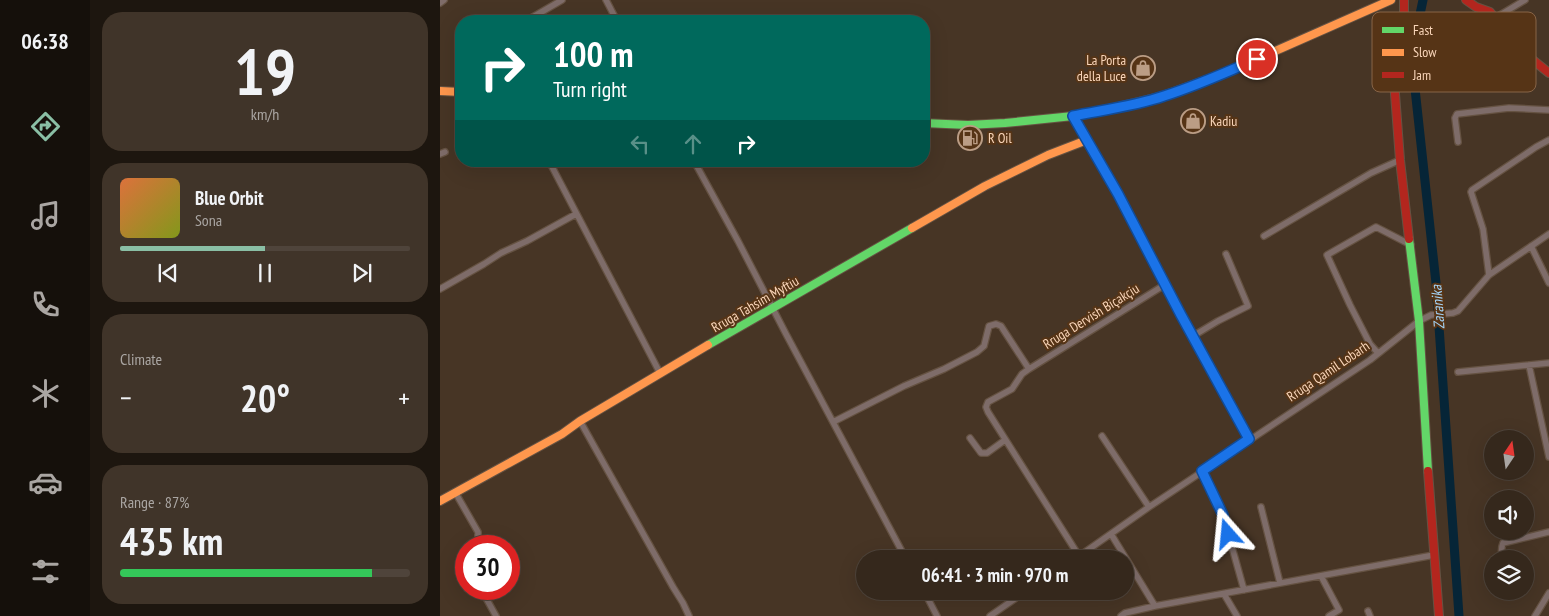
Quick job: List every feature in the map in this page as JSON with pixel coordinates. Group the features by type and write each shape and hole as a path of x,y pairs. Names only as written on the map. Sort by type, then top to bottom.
{"street":[{"path":"440,3 444,0"},
{"path":"536,15 562,0"},
{"path":"606,0 614,15"},
{"path":"930,123 968,125 1073,116 1162,96 1223,74 1391,0"},
{"path":"1466,0 1476,7 1490,12"},
{"path":"1505,12 1525,0"},
{"path":"1536,63 1549,72"},
{"path":"440,91 455,92"},
{"path":"1395,92 1400,160 1419,321 1439,616"},
{"path":"1458,142 1455,118 1460,112 1509,108 1549,110"},
{"path":"1073,116 1118,194 1249,439"},
{"name":"Rruga Tahsim Myftiu","path":"440,501 562,434 580,421 660,373 1001,178 1048,155 1087,140"},
{"path":"1549,140 1472,190 1483,229 1490,276 1549,234"},
{"path":"1264,236 1371,174 1400,160"},
{"path":"552,167 660,373"},
{"path":"697,167 901,550"},
{"path":"440,289 501,253 576,214"},
{"path":"1378,354 1370,344 1327,255 1376,226 1410,244"},
{"path":"1531,246 1549,283"},
{"path":"1193,336 1248,306 1226,254"},
{"name":"Rruga Qamil Lobarh","path":"1087,550 1149,506 1378,354 1419,321 1431,315 1448,314 1458,311 1490,276"},
{"name":"Rruga Dervish Biçakçiu","path":"1005,440 988,412 986,407 988,402 1012,388 1022,374 1029,369 1166,284"},
{"path":"834,422 976,352 984,346 989,326 996,324 1002,326 1029,369"},
{"path":"1458,372 1549,363"},
{"path":"1530,366 1549,457"},
{"path":"580,421 689,616"},
{"path":"1102,436 1149,506"},
{"path":"970,438 981,453 984,454 1005,440 1073,550"},
{"path":"1202,471 1223,515 1244,590"},
{"path":"455,492 478,535"},
{"path":"1260,507 1280,583"},
{"path":"1502,550 1502,543 1509,540 1549,532"},
{"path":"1111,534 1155,606"},
{"path":"1121,616 1155,606 1434,555"},
{"path":"1321,576 1339,610 1330,616"},
{"path":"1535,616 1549,593"},
{"path":"1224,594 1237,616"},
{"path":"487,600 496,616"},
{"path":"929,600 937,616"},
{"path":"990,616 1013,600"}],"waterway":[{"name":"Zaranika","path":"1420,12 1423,0"},
{"name":"Zaranika","path":"1415,92 1436,283 1459,616"}],"traffic: fast":[{"path":"930,123 968,125 1005,123 1073,116 1105,110 1163,96 1223,74 1257,59"},
{"path":"708,345 912,228"},
{"path":"1409,239 1419,321 1428,471"}],"traffic: slow":[{"path":"1257,59 1391,0"},
{"path":"440,91 455,92"},
{"path":"912,228 985,186 1048,155 1087,140"},
{"path":"440,501 562,434 580,421 708,345"}],"traffic: jam":[{"path":"1404,0 1404,12"},
{"path":"1466,0 1476,7 1490,12"},
{"path":"1536,63 1549,73"},
{"path":"1395,92 1409,239"},
{"path":"1428,471 1439,616"}],"place":[{"name":"La Porta della Luce","path":"1143,68"},
{"name":"Kadiu","path":"1193,121"},
{"name":"R Oil","path":"970,138"}],"route":[{"path":"1228,534 1223,515 1202,471 1249,439 1118,194 1073,116 1162,96 1223,74 1257,59"}]}
